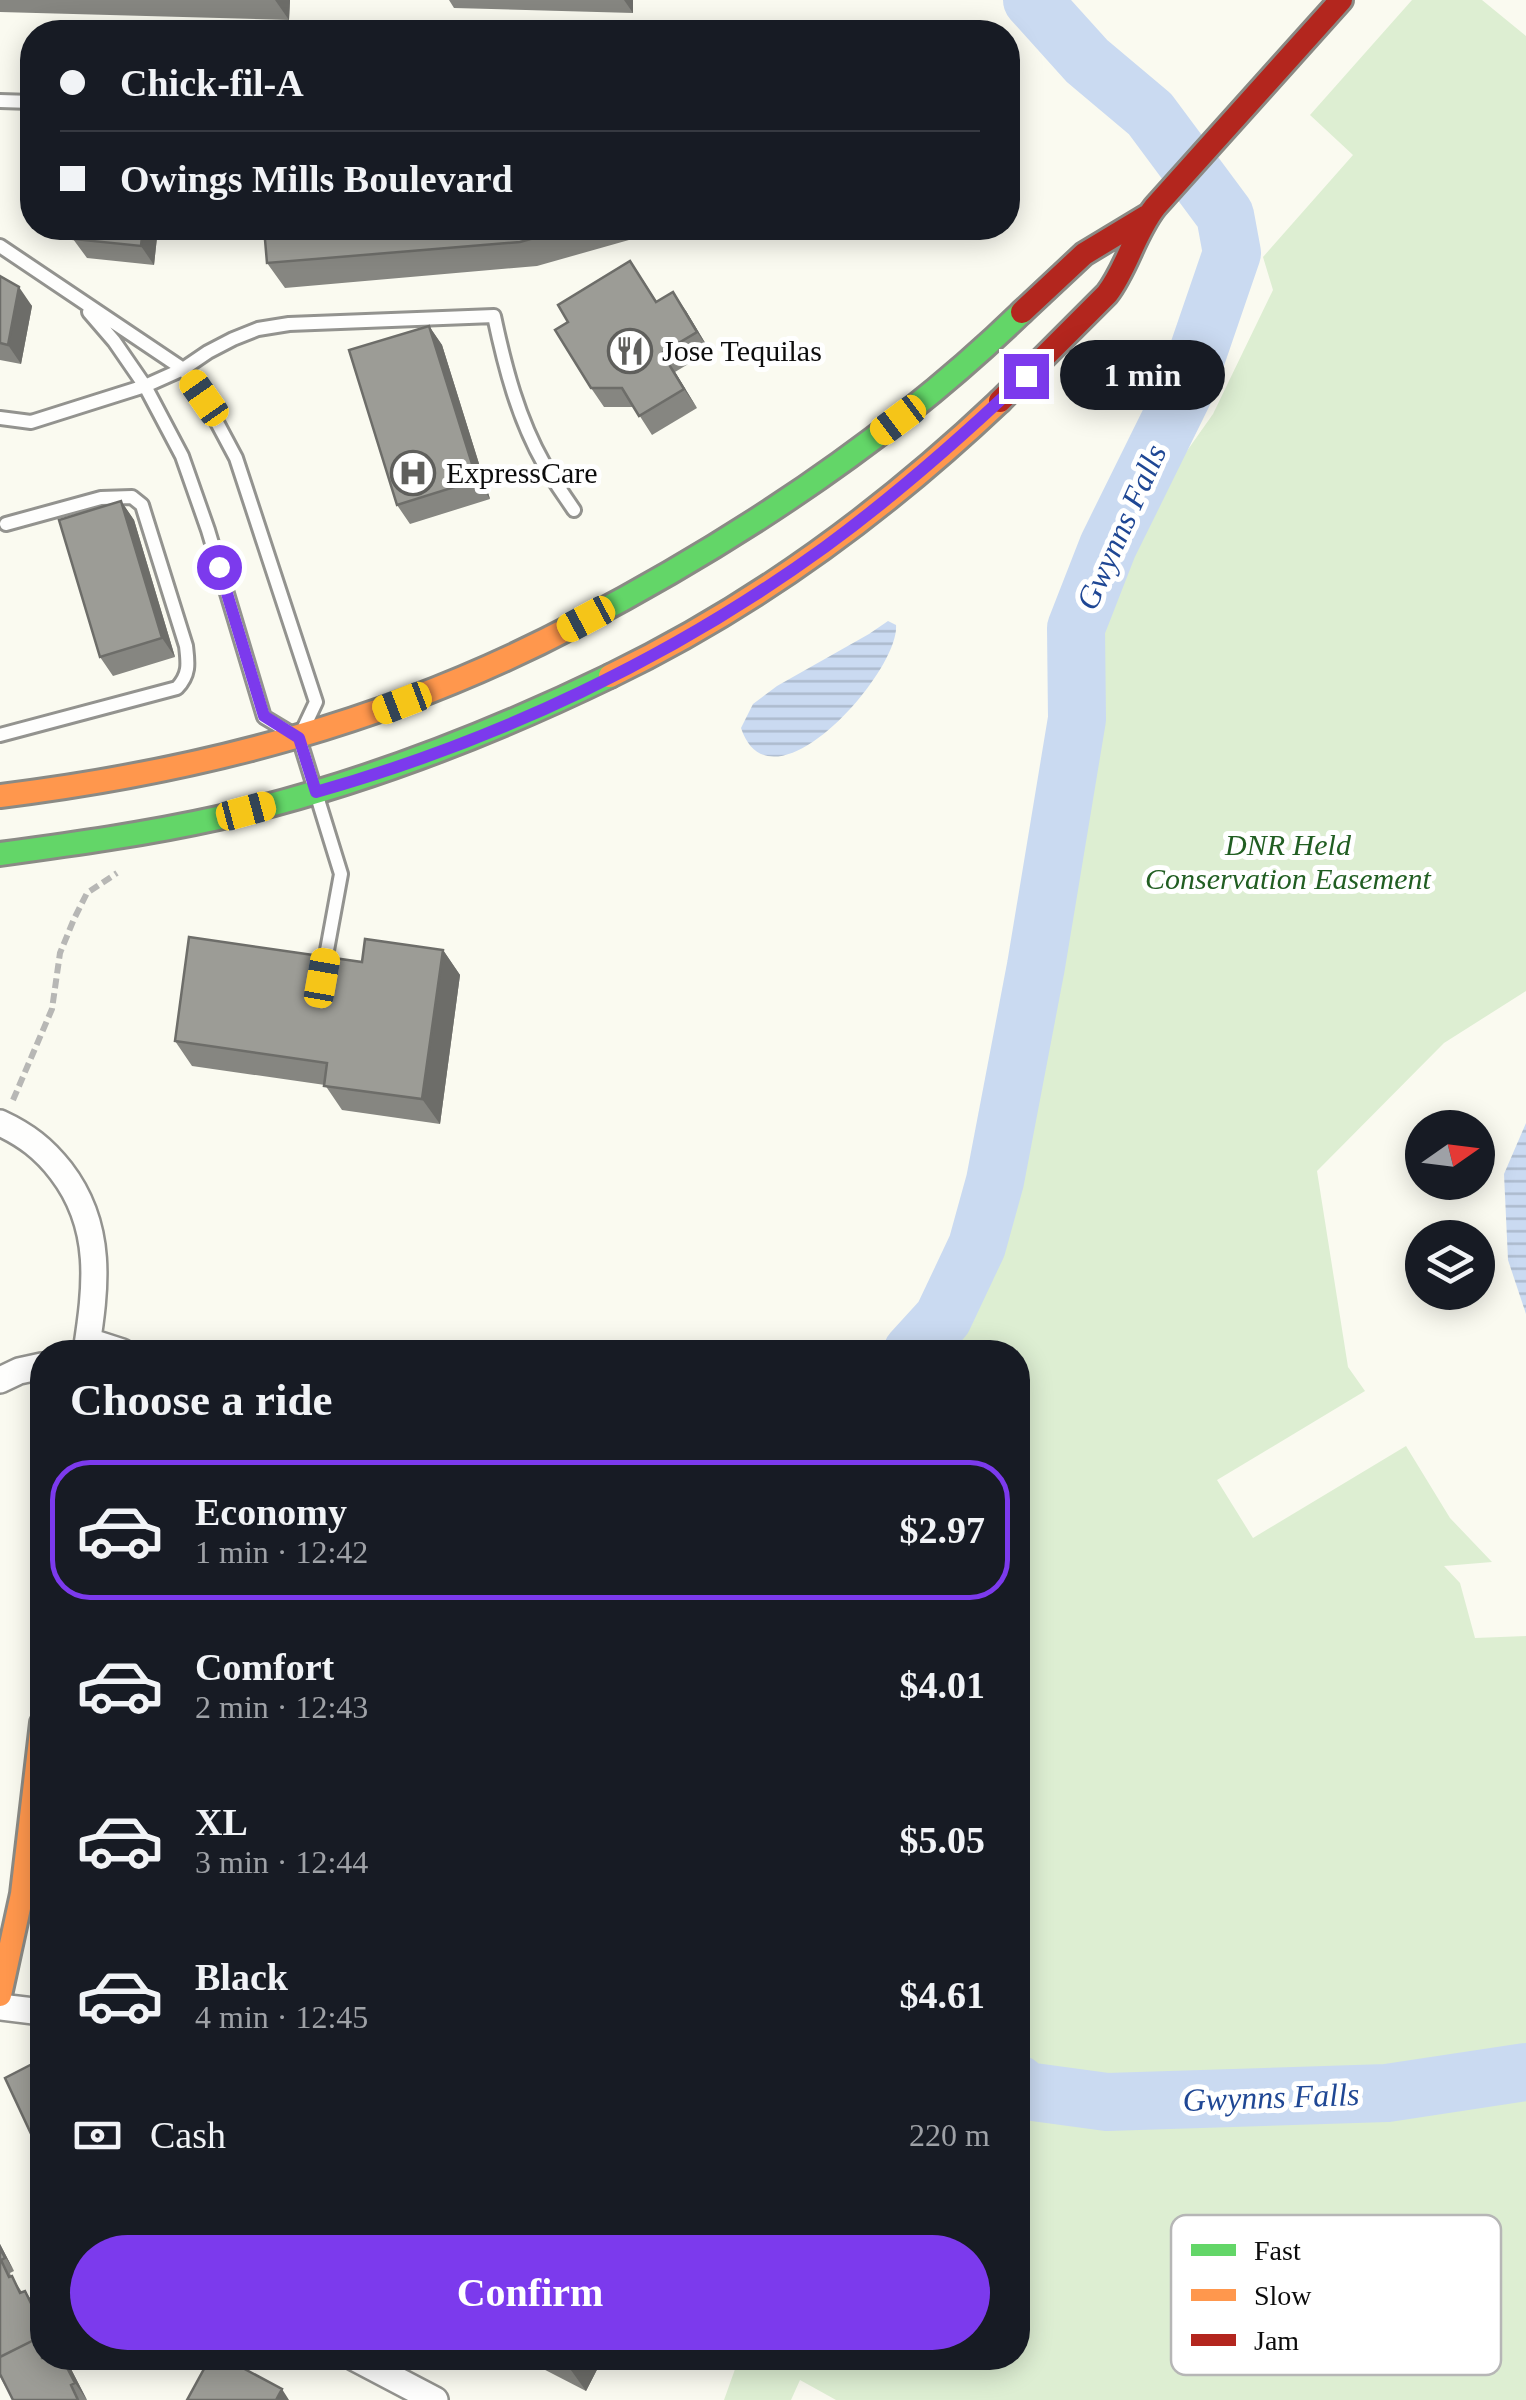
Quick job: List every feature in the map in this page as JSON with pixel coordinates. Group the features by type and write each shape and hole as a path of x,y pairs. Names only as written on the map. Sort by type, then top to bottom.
{"main road":[{"path":"0,854 112,840 214,819 387,770 560,702 716,619 822,549 933,462 1078,324 1114,285 1148,216 1341,0"},
{"path":"0,796 160,772 299,738 379,712 484,670 620,602 791,498 898,420 1079,258 1148,216"},
{"path":"0,1995 14,1946 30,1829"}],"street":[{"path":"1,1124 43,1149 84,1208 93,1248 94,1292 88,1340"},
{"path":"0,1380 30,1369"},
{"path":"0,2007 30,2011"},
{"path":"378,2370 436,2400"}],"lane":[{"path":"0,246 184,369 204,398 236,458 316,702 299,738"},
{"path":"75,294 145,386 182,456 264,716 299,738 340,874 322,978"},
{"path":"0,418 31,422 145,386 258,329 288,324 494,316 507,374 523,420 544,464 574,510"},
{"path":"0,735 177,688 185,679 188,666 186,646 142,505 132,497 101,498 6,524"}],"path":[{"path":"1,1124 52,1009 60,953 74,919 87,893 127,867"}],"green space":[{"name":"DNR Held Conservation Easement","path":"1412,0 1482,0 1526,36 1526,991 1444,1043 1317,1171 1348,1367 1365,1391 1217,1480 1253,1538 1406,1446 1450,1518 1492,1562 1444,1566 1460,1583 1475,1638 1526,1636 1526,2400 836,2400 800,2380 791,2400 724,2400 735,2370 1030,2370 1030,1340 934,1340 959,1289 1010,1141 1061,768 1057,635 1213,414 1273,290 1263,257 1353,155 1310,115"}],"water":[{"path":"888,621 896,625 892,646 857,702 804,747 778,756 756,751 741,728 753,704"},
{"path":"1526,1123 1526,1314 1508,1260 1504,1174"}],"building":[{"path":"83,240 142,240 141,246"},
{"path":"265,240 527,240 520,242 267,263"},
{"path":"630,261 656,302 673,292 697,332 662,353 684,389 639,416 622,388 591,388 555,330 568,322 558,305"},
{"path":"0,276 19,287 8,345 0,343"},
{"path":"429,326 477,480 397,505 349,350"},
{"path":"121,501 162,638 100,657 59,520"},
{"path":"189,937 362,962 365,939 443,950 422,1099 324,1086 327,1063 175,1041"},
{"path":"30,2065 30,2132 5,2078"},
{"path":"0,2248 9,2277 30,2301 30,2342 0,2357"},
{"path":"30,2342 30,2370 68,2370 78,2400 13,2400 0,2374 0,2357"},
{"path":"203,2370 246,2370 282,2389 276,2400 187,2400"}],"waterway":[{"name":"Gwynns Falls","path":"923,1340 943,1318 977,1246 995,1181 1077,719 1076,628 1108,546 1185,390 1232,253 1225,215 1150,114 1087,61 1032,0"},
{"name":"Gwynns Falls","path":"1030,2092 1107,2102 1387,2093 1526,2072"}],"traffic: fast":[{"path":"577,624 696,558 810,484 920,403 1022,312"},
{"path":"0,854 191,824 319,791 466,740 610,676"}],"traffic: slow":[{"path":"610,676 715,619 816,554 911,480 1000,401"},
{"path":"0,796 150,772 296,737 439,688 577,624"},
{"path":"0,1995 22,1894 30,1826"}],"traffic: jam":[{"path":"1000,401 1107,294 1155,207 1341,0"},
{"path":"1022,312 1084,254 1147,216"}],"place":[{"name":"Jose Tequilas","path":"630,351"},
{"name":"ExpressCare","path":"413,473"}],"route":[{"path":"219,567 264,716 299,738 316,792 458,744 560,702 716,619 870,513 976,424 1026,376"}]}
